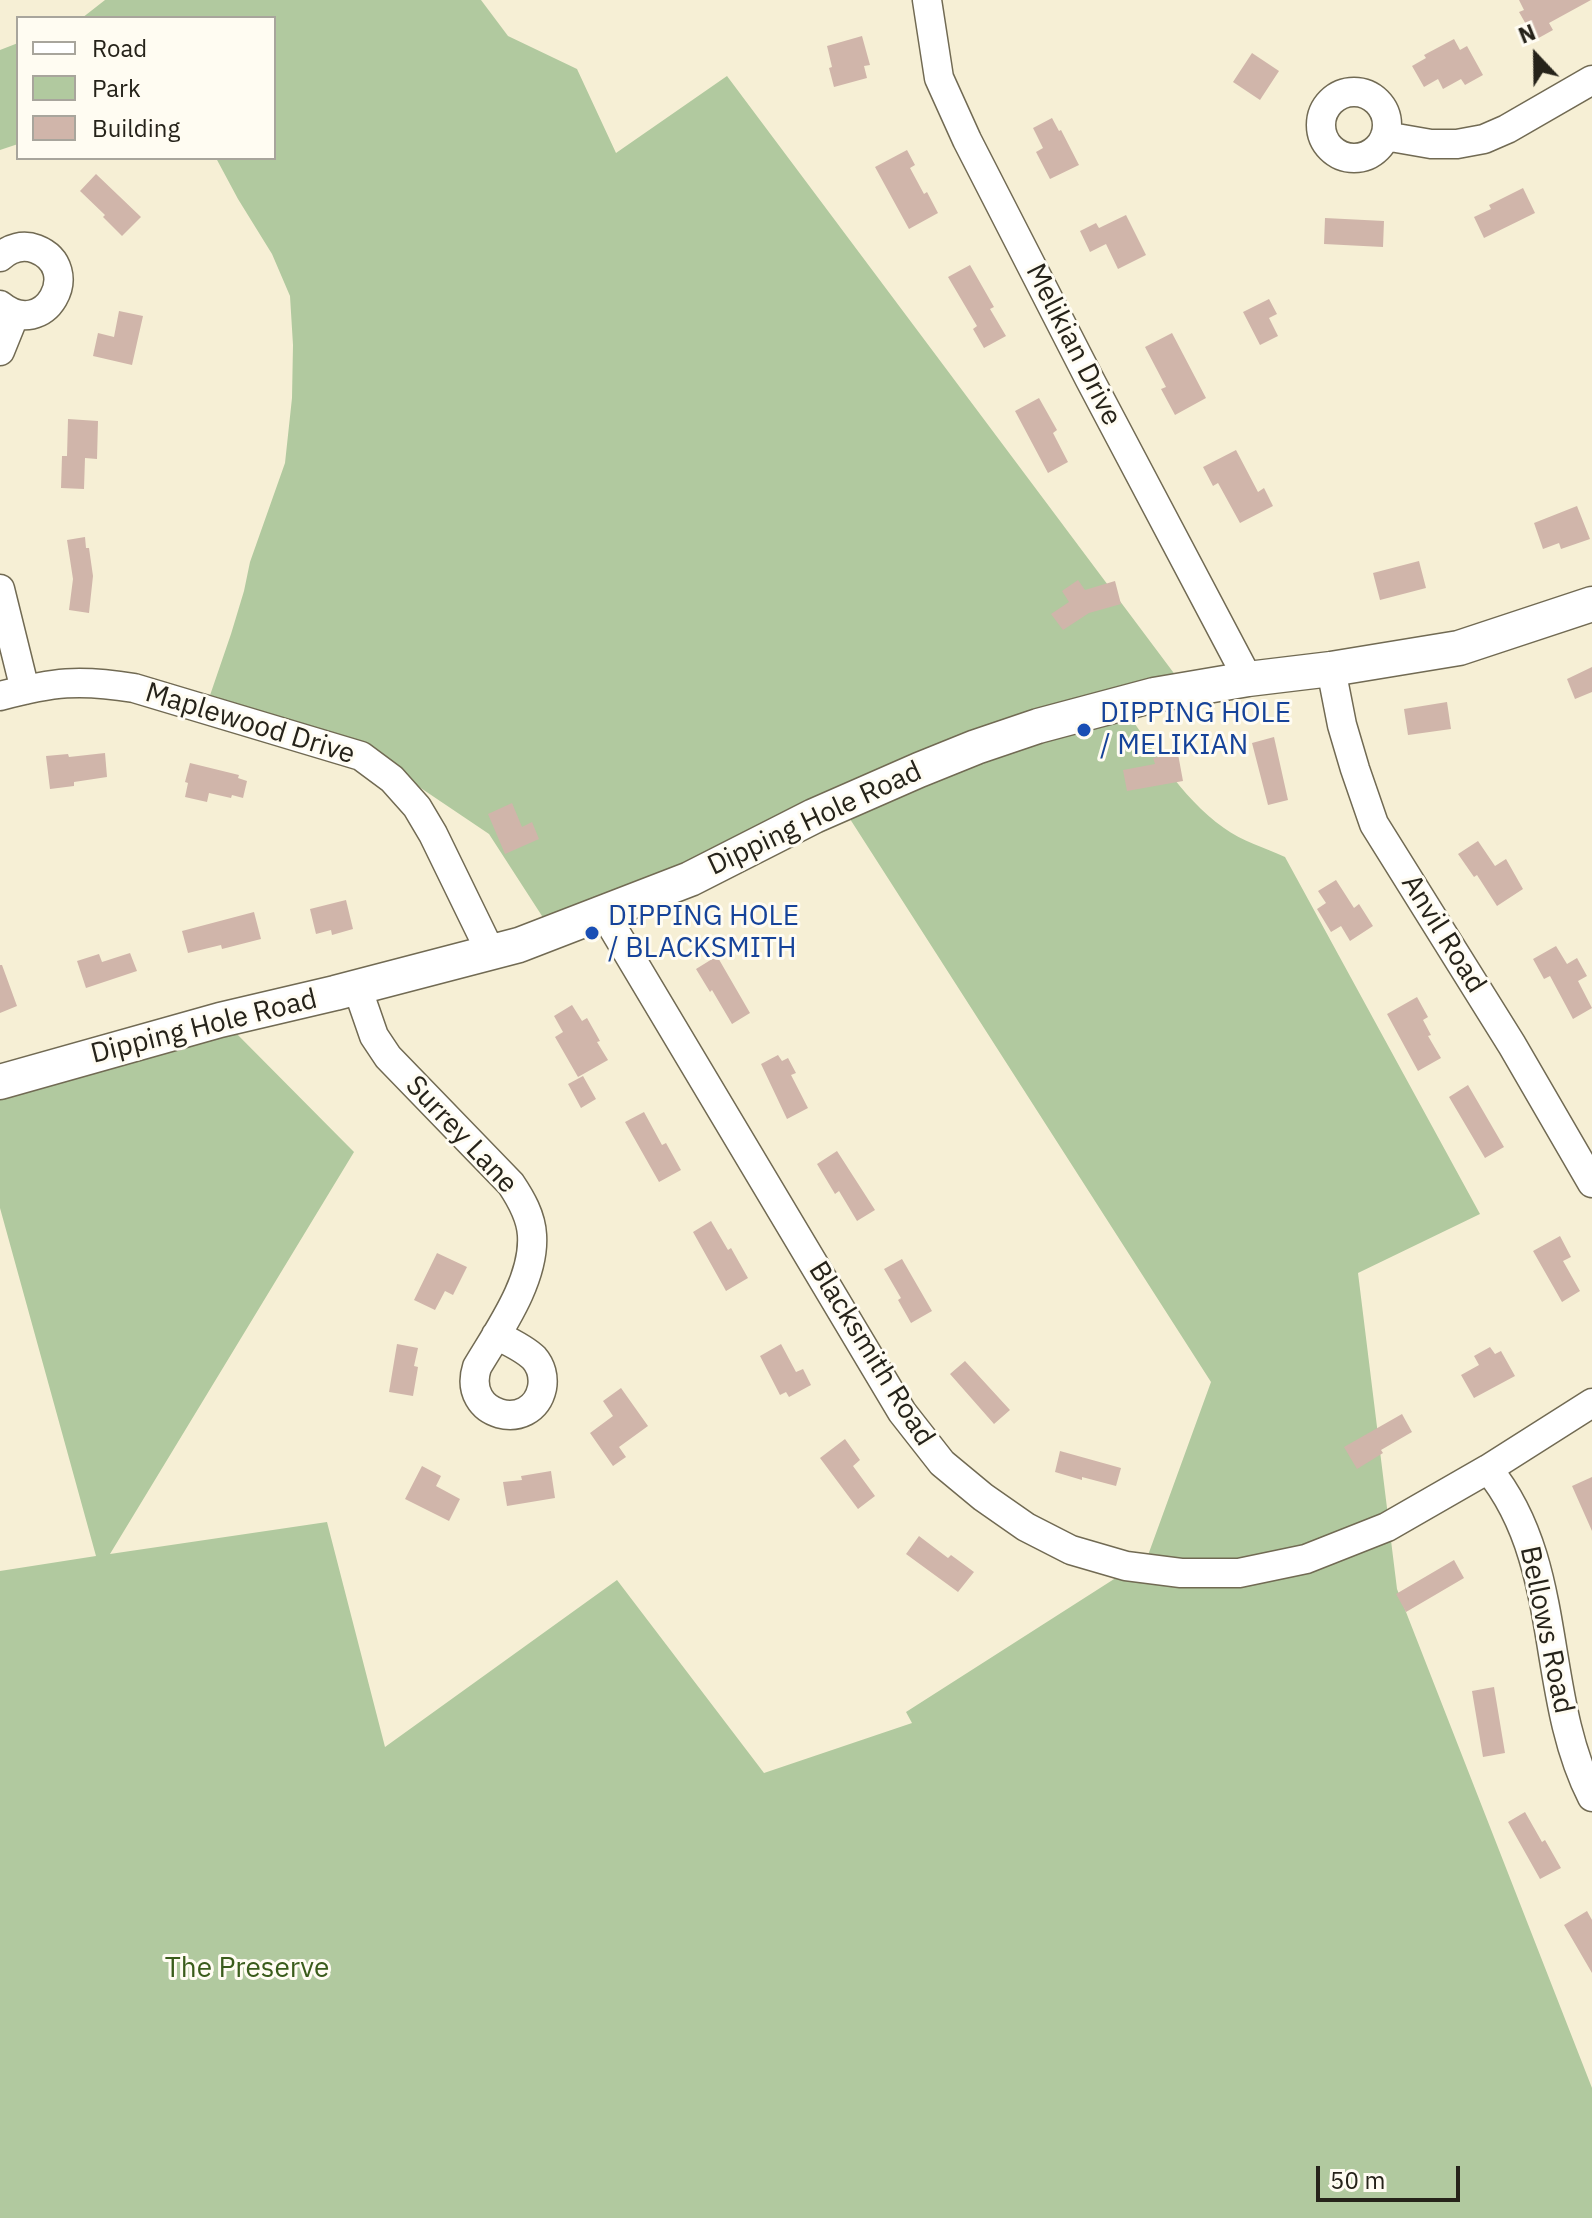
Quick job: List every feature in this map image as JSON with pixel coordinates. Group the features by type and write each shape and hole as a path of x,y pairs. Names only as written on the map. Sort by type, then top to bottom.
{"main road":[{"name":"Dipping Hole Road","path":"0,1082 220,1020 519,945 690,879 841,804 976,747 1038,726 1141,698 1459,648 1592,604"}],"street":[{"name":"Melikian Drive","path":"927,0 939,78 960,126 1248,679"},
{"path":"1385,136 1431,144 1457,144 1484,139 1592,80"},
{"path":"0,257 16,248 37,249 48,256 58,275 56,295 47,306 29,315 7,310 0,351"},
{"path":"0,589 13,693"},
{"name":"Anvil Road","path":"1331,669 1342,725 1374,824 1512,1045 1592,1183"},
{"name":"Maplewood Drive","path":"13,693 71,682 99,682 134,688 361,756 392,779 417,807 490,951"},
{"name":"Blacksmith Road","path":"604,913 902,1412 942,1463 983,1497 1026,1527 1071,1550 1126,1566 1181,1573 1239,1573 1306,1559 1387,1527 1488,1469 1592,1403"},
{"name":"Surrey Lane","path":"357,987 374,1036 388,1057 511,1184 522,1200 532,1236 531,1256 523,1285 496,1335"},
{"name":"Bellows Road","path":"1488,1469 1519,1515 1534,1555 1546,1605 1569,1740 1592,1797"}],"green space":[{"name":"The Preserve","path":"105,0 481,0 508,36 577,69 616,153 727,76 1179,680 1121,704 1168,770 1208,816 1238,837 1285,857 1480,1214 1358,1273 1397,1589 1592,2088 1592,2218 0,2218 0,1571 96,1556 0,1208 0,1077 227,1024 354,1152 110,1554 327,1522 385,1747 617,1580 764,1773 912,1723 906,1712 1147,1558 1211,1382 850,819 722,880 553,933 489,834 391,768 206,707 231,634 250,562 285,463 292,398 290,296 272,254 217,160 276,160 276,16 85,16"},
{"path":"16,44 16,145 0,150 0,50"}],"building":[{"path":"1519,0 1591,0 1549,23 1553,30 1535,40 1519,12 1524,10"},
{"path":"862,36 870,65 864,66 867,78 834,87 827,46"},
{"path":"1454,39 1460,50 1467,46 1483,75 1465,85 1461,79 1443,89 1438,79 1424,87 1412,66 1426,58 1424,55"},
{"path":"1252,53 1279,71 1260,100 1233,82"},
{"path":"1052,118 1079,165 1050,179 1036,152 1043,148 1033,128"},
{"path":"907,150 915,165 910,168 938,213 909,229 875,167"},
{"path":"96,174 141,217 122,236 80,191"},
{"path":"1523,188 1535,213 1484,238 1474,217 1491,209 1489,205"},
{"path":"1126,215 1146,255 1118,269 1106,244 1090,252 1080,231 1096,223 1099,228"},
{"path":"1325,218 1384,221 1383,247 1324,244"},
{"path":"970,265 994,307 990,309 1006,336 984,348 973,329 977,326 948,277"},
{"path":"1269,299 1277,314 1269,318 1278,336 1260,345 1243,312"},
{"path":"119,311 143,316 132,365 93,356 98,333 114,337"},
{"path":"1172,333 1206,398 1175,415 1161,389 1166,387 1145,347"},
{"path":"1039,398 1057,430 1053,433 1068,462 1048,473 1015,411"},
{"path":"68,419 98,421 97,459 85,458 84,489 61,488 62,456 67,456"},
{"path":"1236,450 1258,492 1264,488 1273,506 1240,523 1218,483 1213,486 1203,467"},
{"path":"1577,506 1590,539 1561,549 1559,543 1543,549 1534,523"},
{"path":"85,537 93,576 89,613 69,610 73,579 67,540"},
{"path":"1419,561 1426,588 1380,600 1373,573"},
{"path":"1078,580 1085,590 1115,581 1121,604 1089,613 1063,630 1051,614 1069,602 1062,591"},
{"path":"1592,667 1592,692 1575,699 1567,679"},
{"path":"1447,702 1451,729 1408,735 1404,709"},
{"path":"1274,737 1288,800 1268,805 1252,743"},
{"path":"105,753 107,777 50,789 46,756"},
{"path":"1178,754 1183,781 1127,791 1123,770 1155,764 1153,758"},
{"path":"190,763 239,775 238,778 247,781 243,798 209,793 207,802 185,797"},
{"path":"512,803 522,827 532,822 539,839 505,854 488,814"},
{"path":"1478,841 1495,866 1506,859 1523,889 1497,906 1477,875 1474,877 1458,854"},
{"path":"1336,880 1354,908 1359,904 1373,926 1350,941 1341,926 1331,932 1317,909 1326,903 1318,891"},
{"path":"346,900 353,929 332,935 331,930 316,934 310,909"},
{"path":"254,912 261,939 222,949 221,945 188,953 182,931"},
{"path":"1556,946 1567,964 1577,958 1587,976 1578,981 1592,1008 1573,1019 1550,976 1544,979 1533,959"},
{"path":"130,953 137,971 86,988 77,961 99,954 102,962"},
{"path":"717,956 750,1013 732,1024 696,969"},
{"path":"0,965 17,1006 0,1013"},
{"path":"1417,997 1428,1017 1423,1020 1431,1035 1428,1036 1441,1058 1418,1071 1387,1014"},
{"path":"572,1005 582,1021 587,1018 608,1060 578,1077 555,1037 563,1032 554,1016"},
{"path":"778,1055 782,1061 788,1058 796,1073 791,1075 808,1108 787,1119 761,1064"},
{"path":"583,1076 596,1099 581,1108 568,1084"},
{"path":"1468,1085 1504,1147 1485,1158 1449,1097"},
{"path":"644,1112 662,1145 666,1143 681,1170 659,1182 625,1122"},
{"path":"837,1151 875,1210 857,1221 839,1191 835,1194 817,1164"},
{"path":"711,1221 748,1278 726,1291 693,1232"},
{"path":"1560,1236 1571,1257 1563,1261 1580,1291 1562,1302 1533,1251"},
{"path":"437,1253 467,1267 453,1295 445,1291 435,1310 414,1300"},
{"path":"902,1259 932,1311 911,1323 884,1269"},
{"path":"397,1344 418,1348 413,1396 389,1392"},
{"path":"781,1344 796,1372 803,1369 811,1385 789,1397 786,1392 780,1395 760,1356"},
{"path":"1490,1347 1495,1354 1501,1351 1515,1376 1474,1398 1461,1375 1479,1365 1474,1356"},
{"path":"965,1361 1010,1410 994,1424 950,1374"},
{"path":"621,1388 648,1426 619,1447 626,1457 613,1466 590,1433 613,1416 603,1401"},
{"path":"1402,1414 1412,1432 1357,1469 1344,1447"},
{"path":"845,1439 860,1460 853,1466 875,1496 858,1509 820,1458"},
{"path":"1060,1451 1121,1468 1116,1486 1055,1472"},
{"path":"422,1466 441,1476 436,1486 460,1499 449,1521 405,1499"},
{"path":"551,1471 555,1498 507,1506 503,1482"},
{"path":"1592,1477 1592,1531 1572,1486"},
{"path":"919,1536 948,1558 951,1555 974,1572 958,1592 906,1554"},
{"path":"1454,1560 1464,1578 1406,1612 1396,1594"},
{"path":"1494,1687 1505,1753 1483,1757 1472,1691"},
{"path":"1525,1812 1561,1868 1540,1879 1508,1822"},
{"path":"1587,1911 1592,1920 1592,1973 1564,1925"}],"place":[{"name":"DIPPING HOLE / MELIKIAN","path":"1084,730"},
{"name":"DIPPING HOLE / BLACKSMITH","path":"592,933"}]}
